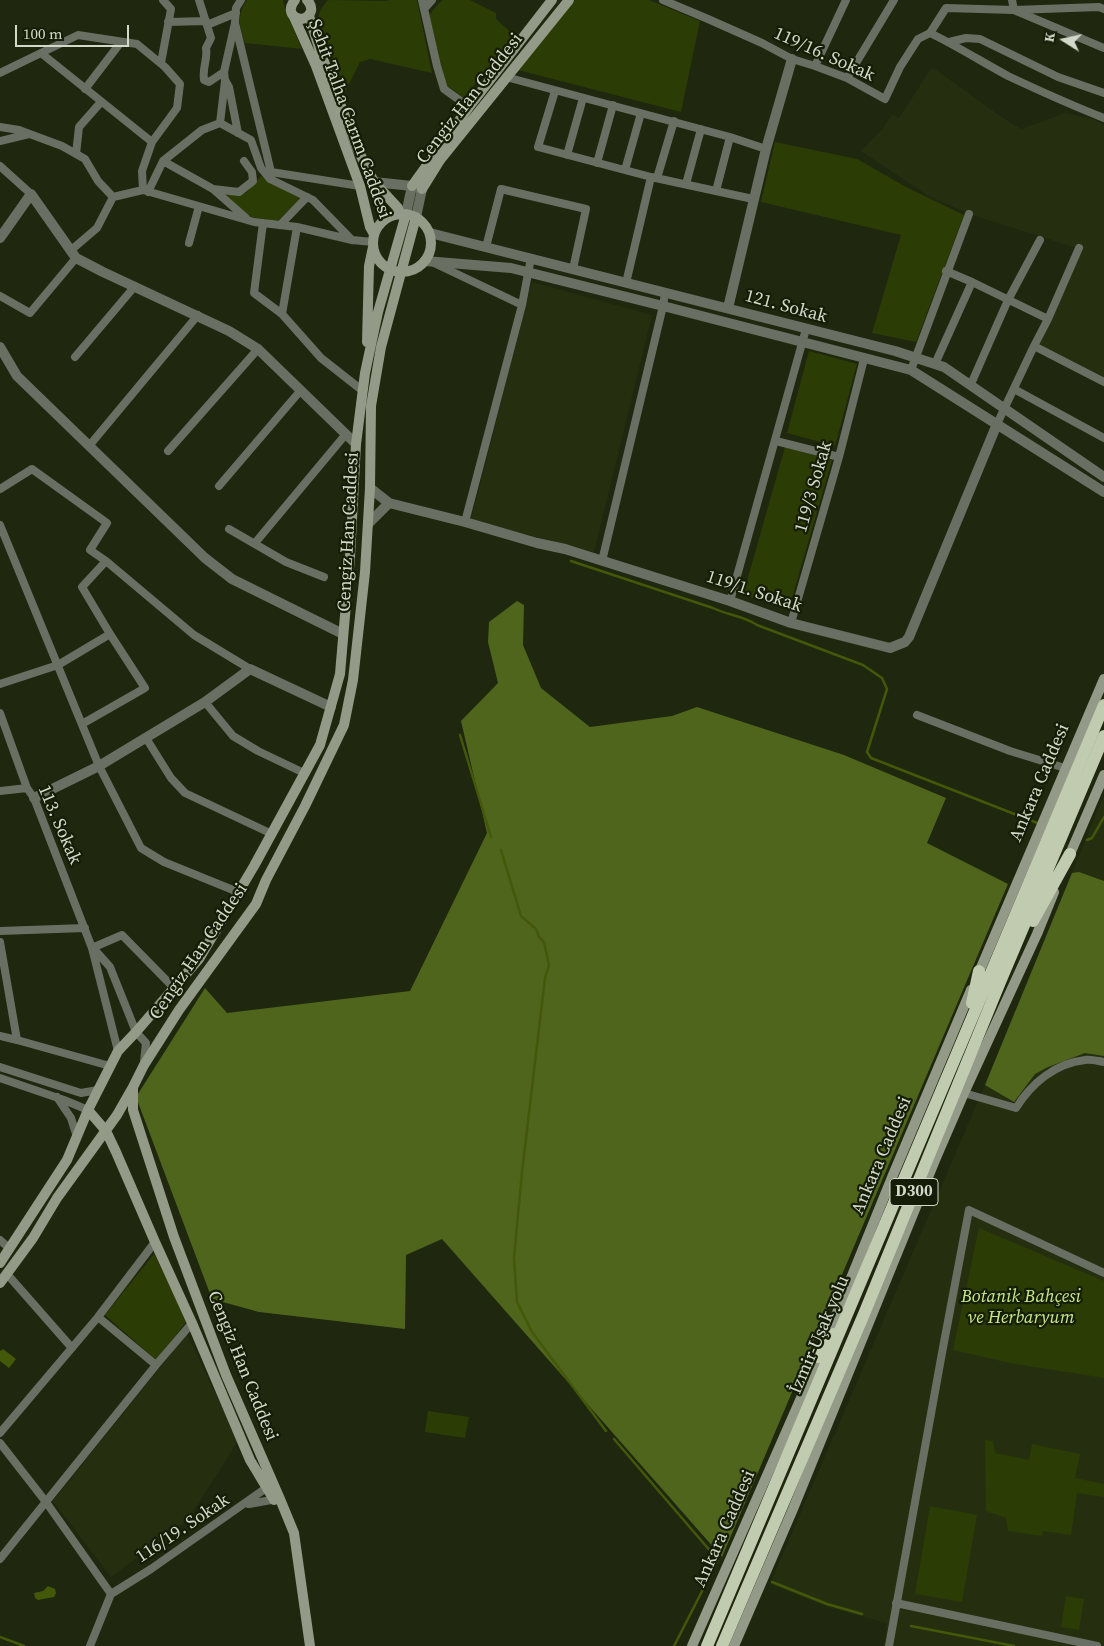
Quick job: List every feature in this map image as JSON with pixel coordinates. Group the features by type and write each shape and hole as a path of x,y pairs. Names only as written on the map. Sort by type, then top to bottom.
{"highway":[{"name":"Ankara Caddesi","path":"964,1037 1104,705"},
{"name":"D300","path":"722,1646 864,1314 1000,982 1104,736"},
{"path":"1000,982 1070,854"},
{"path":"964,1037 979,971"},
{"name":"İzmir-Uşak yolu","path":"707,1646 964,1037"},
{"path":"819,1356 855,1298"},
{"path":"855,1356 864,1314"}],"main road":[{"name":"Cengiz Han Caddesi","path":"417,187 470,107 552,0"},
{"name":"Cengiz Han Caddesi","path":"417,187 569,0"},
{"path":"292,6 299,19 311,6"},
{"name":"Şehit Talha Carım Caddesi","path":"292,6 360,186 374,240"},
{"name":"Şehit Talha Carım Caddesi","path":"311,6 320,51 357,148 374,182"},
{"path":"374,182 398,208 424,224 430,233 431,248 428,261 410,270 400,272 389,269 379,260 374,240"},
{"name":"Cengiz Han Caddesi","path":"0,1263 67,1160 88,1110 118,1051 199,960 254,866 320,745 340,674 350,557 356,444 365,373 389,269 407,215"},
{"name":"Cengiz Han Caddesi","path":"0,1283 33,1238 57,1198 106,1131 144,1065 179,1010 256,904 266,880 305,806 344,725 353,680 365,572 370,488 371,406 381,347 400,272 407,215"},
{"path":"365,373 369,266 374,240 378,227 383,220 388,217 407,215"},
{"name":"Ankara Caddesi","path":"692,1646 819,1356 893,1175 1104,679"},
{"path":"734,1646 793,1509 964,1093 1038,934 1104,775"},
{"name":"Cengiz Han Caddesi","path":"133,1087 133,1110 174,1237 270,1486"},
{"name":"Cengiz Han Caddesi","path":"88,1110 106,1131 192,1323 246,1451 270,1486"},
{"path":"270,1486 294,1533 310,1646"},
{"path":"277,1499 288,1534 304,1646"}],"street":[{"path":"161,63 171,9 163,0"},
{"path":"199,0 211,38 206,48 207,56 203,71 204,80 210,82 225,76"},
{"path":"220,123 225,76 236,8 241,0"},
{"path":"422,0 444,89 470,107"},
{"path":"424,9 432,0"},
{"name":"119/16. Sokak","path":"663,0 717,23 792,59 848,78 885,99 900,67 918,39 930,33"},
{"path":"815,66 846,0"},
{"path":"848,78 894,0"},
{"path":"981,0 983,9"},
{"path":"1012,0 1014,10"},
{"path":"1104,9 1099,7 1014,10 946,8 930,33 1007,75 1070,105 1104,118"},
{"path":"1014,10 1104,48"},
{"path":"168,22 207,23 236,13"},
{"path":"235,23 270,175"},
{"path":"0,73 78,35 137,44 161,63 180,84 177,108 152,142 142,171 146,191"},
{"path":"949,42 966,38 980,39 1058,77 1104,93"},
{"path":"85,89 121,42"},
{"path":"41,53 152,142"},
{"path":"728,308 753,199 792,59"},
{"path":"225,76 238,133"},
{"path":"506,77 674,121 766,149"},
{"path":"555,90 538,147 654,178 753,199"},
{"path":"567,155 583,98"},
{"path":"76,154 79,128 101,102"},
{"path":"597,163 613,105"},
{"path":"625,170 641,113"},
{"path":"626,283 654,178 674,121"},
{"path":"220,123 251,140 261,168 313,200 352,240"},
{"path":"146,191 163,160 202,130 220,123"},
{"path":"0,127 19,130 62,146 85,158 98,181 113,197"},
{"path":"686,184 701,129"},
{"path":"0,141 29,134"},
{"path":"716,191 730,137"},
{"path":"163,160 213,189 250,221"},
{"path":"213,189 239,192 253,181 252,172 244,162"},
{"path":"0,166 31,194 73,254 103,272 229,330 258,350 356,444"},
{"path":"252,172 261,168"},
{"path":"270,175 360,186"},
{"name":"Şehit Talha Carım Caddesi","path":"374,182 417,187"},
{"name":"Cengiz Han Caddesi","path":"407,215 417,187"},
{"path":"486,247 501,189 586,209 573,269"},
{"path":"113,197 146,191 250,221 298,227 352,240 374,240"},
{"path":"0,238 31,194"},
{"path":"0,296 30,312 73,254 97,228 113,197"},
{"path":"280,225 306,197"},
{"path":"189,243 200,206"},
{"path":"911,370 946,271 969,214"},
{"path":"263,223 254,294 282,314 321,358 363,391"},
{"path":"282,314 298,227"},
{"name":"121. Sokak","path":"430,233 895,351 944,366 1104,476"},
{"path":"970,384 1008,300 1040,240"},
{"path":"997,424 1048,319 1079,248"},
{"path":"464,522 522,305 531,258"},
{"path":"428,261 522,305"},
{"name":"121. Sokak","path":"428,261 511,268 911,370 1104,492"},
{"path":"946,271 1048,319"},
{"path":"935,364 972,282"},
{"path":"75,357 135,286"},
{"path":"602,561 664,306 665,293"},
{"path":"89,446 198,315"},
{"path":"730,601 806,329"},
{"path":"1034,346 1104,382"},
{"path":"0,347 17,376 205,558 232,579 343,634"},
{"path":"168,451 258,350"},
{"name":"119/3 Sokak","path":"791,623 839,457 864,359"},
{"path":"1014,389 1104,438"},
{"path":"219,486 301,390"},
{"name":"119/1. Sokak","path":"370,488 389,503 565,549 730,601 791,623 890,648 905,642 913,628 997,424"},
{"path":"255,543 346,434"},
{"path":"776,440 839,457"},
{"path":"0,489 32,469 107,523 90,550 106,561 194,635 250,669 331,708"},
{"path":"368,524 389,503"},
{"path":"0,525 99,766 141,848 164,862 238,892"},
{"path":"229,529 286,562 324,577"},
{"path":"82,724 145,688 82,587 106,561"},
{"path":"0,684 58,666 110,634"},
{"path":"34,798 99,766 146,738 205,702 250,669"},
{"path":"205,702 233,736 258,751 304,773"},
{"name":"113. Sokak","path":"0,714 26,788 34,798 85,928 92,948 118,1051"},
{"path":"916,714 1010,751 1065,768"},
{"path":"146,738 171,778 185,792 272,834"},
{"path":"0,791 26,788"},
{"path":"0,931 85,928"},
{"path":"92,948 122,935 174,988"},
{"path":"0,942 18,1040"},
{"name":"113. Sokak","path":"92,948 110,967 136,1032 146,1043 144,1065"},
{"path":"0,1036 110,1066"},
{"path":"964,1093 1016,1108 1043,1076 1085,1059 1104,1062"},
{"path":"0,1067 82,1093 98,1090"},
{"path":"0,1078 57,1097 88,1110"},
{"path":"57,1097 71,1118 76,1137"},
{"path":"889,1646 969,1210 1104,1273"},
{"path":"0,1240 10,1250"},
{"path":"0,1433 98,1317 155,1242"},
{"path":"6,1274 72,1348"},
{"path":"98,1317 156,1366"},
{"path":"0,1559 192,1323"},
{"path":"0,1442 46,1502 111,1594 90,1646"},
{"name":"116/19. Sokak","path":"111,1594 270,1486"},
{"name":"116/19. Sokak","path":"244,1505 277,1499"},
{"path":"896,1603 1097,1646"}],"shaded area":[{"path":"932,67 1021,129 1065,113 1092,119 1104,125 1104,381 1034,346 1077,248 969,214 927,195 861,151 884,127 892,114 899,118"},
{"path":"532,282 652,315 594,552 471,520"},
{"path":"517,601 524,605 523,645 541,688 590,727 672,716 697,707 844,755 946,798 927,843 1008,884 722,1557 442,1239 406,1255 405,1329 259,1312 212,1299 136,1097 205,988 227,1013 410,991 487,833 461,721 498,683 488,642 489,622"},
{"path":"1104,795 1104,1646 884,1646 887,1623 828,1607 770,1584 985,1085"},
{"path":"1079,872 1104,881 1104,1056 1085,1053 1048,1067 1035,1074 1014,1102 985,1085 1072,873"},
{"path":"187,1334 238,1441 187,1521 111,1577 53,1501"},
{"path":"3,1349 16,1359 9,1368 0,1361 0,1350"},
{"path":"48,1586 55,1589 54,1597 38,1600 35,1598 34,1593 43,1591"}],"green space":[{"path":"247,0 283,0 286,12 302,49 245,43 240,16"},
{"path":"328,0 417,0 432,73 370,59 360,62 344,94 318,29 319,13"},
{"path":"442,0 470,0 496,13 496,19 514,35 464,98 445,84 428,16"},
{"path":"575,0 649,0 700,21 681,112 518,70"},
{"path":"775,142 857,159 906,187 964,215 916,342 872,333 901,235 761,202"},
{"path":"261,176 301,199 277,221 251,217 223,195 246,193"},
{"path":"809,351 857,364 835,446 787,433"},
{"path":"785,447 832,460 789,608 743,595"},
{"name":"Botanik Bahçesi ve Herbaryum","path":"979,1228 1104,1281 1104,1378 1010,1363 953,1350"},
{"path":"154,1254 187,1321 156,1360 105,1315"},
{"path":"428,1411 469,1417 465,1438 425,1432"},
{"path":"985,1440 993,1441 995,1453 1029,1460 1032,1444 1080,1454 1075,1478 1104,1484 1104,1497 1077,1493 1071,1535 1043,1531 1042,1536 1008,1531 1006,1518 986,1511"},
{"path":"930,1506 977,1515 962,1602 915,1594"},
{"path":"1066,1596 1084,1599 1079,1630 1061,1627"}],"waterway":[{"path":"571,561 713,608 863,665 882,678 887,689 867,752 871,758 1040,824"},
{"path":"460,735 491,837"},
{"path":"1087,840 1092,838 1104,817"},
{"path":"501,850 521,916 536,929 539,937 544,942 549,965 545,978 522,1172 514,1258 517,1302 532,1332 606,1431"},
{"path":"614,1439 718,1560 674,1646"},
{"path":"772,1582 827,1604 862,1614"},
{"path":"911,1626 1014,1646"},
{"path":"0,1637 24,1646"}]}
